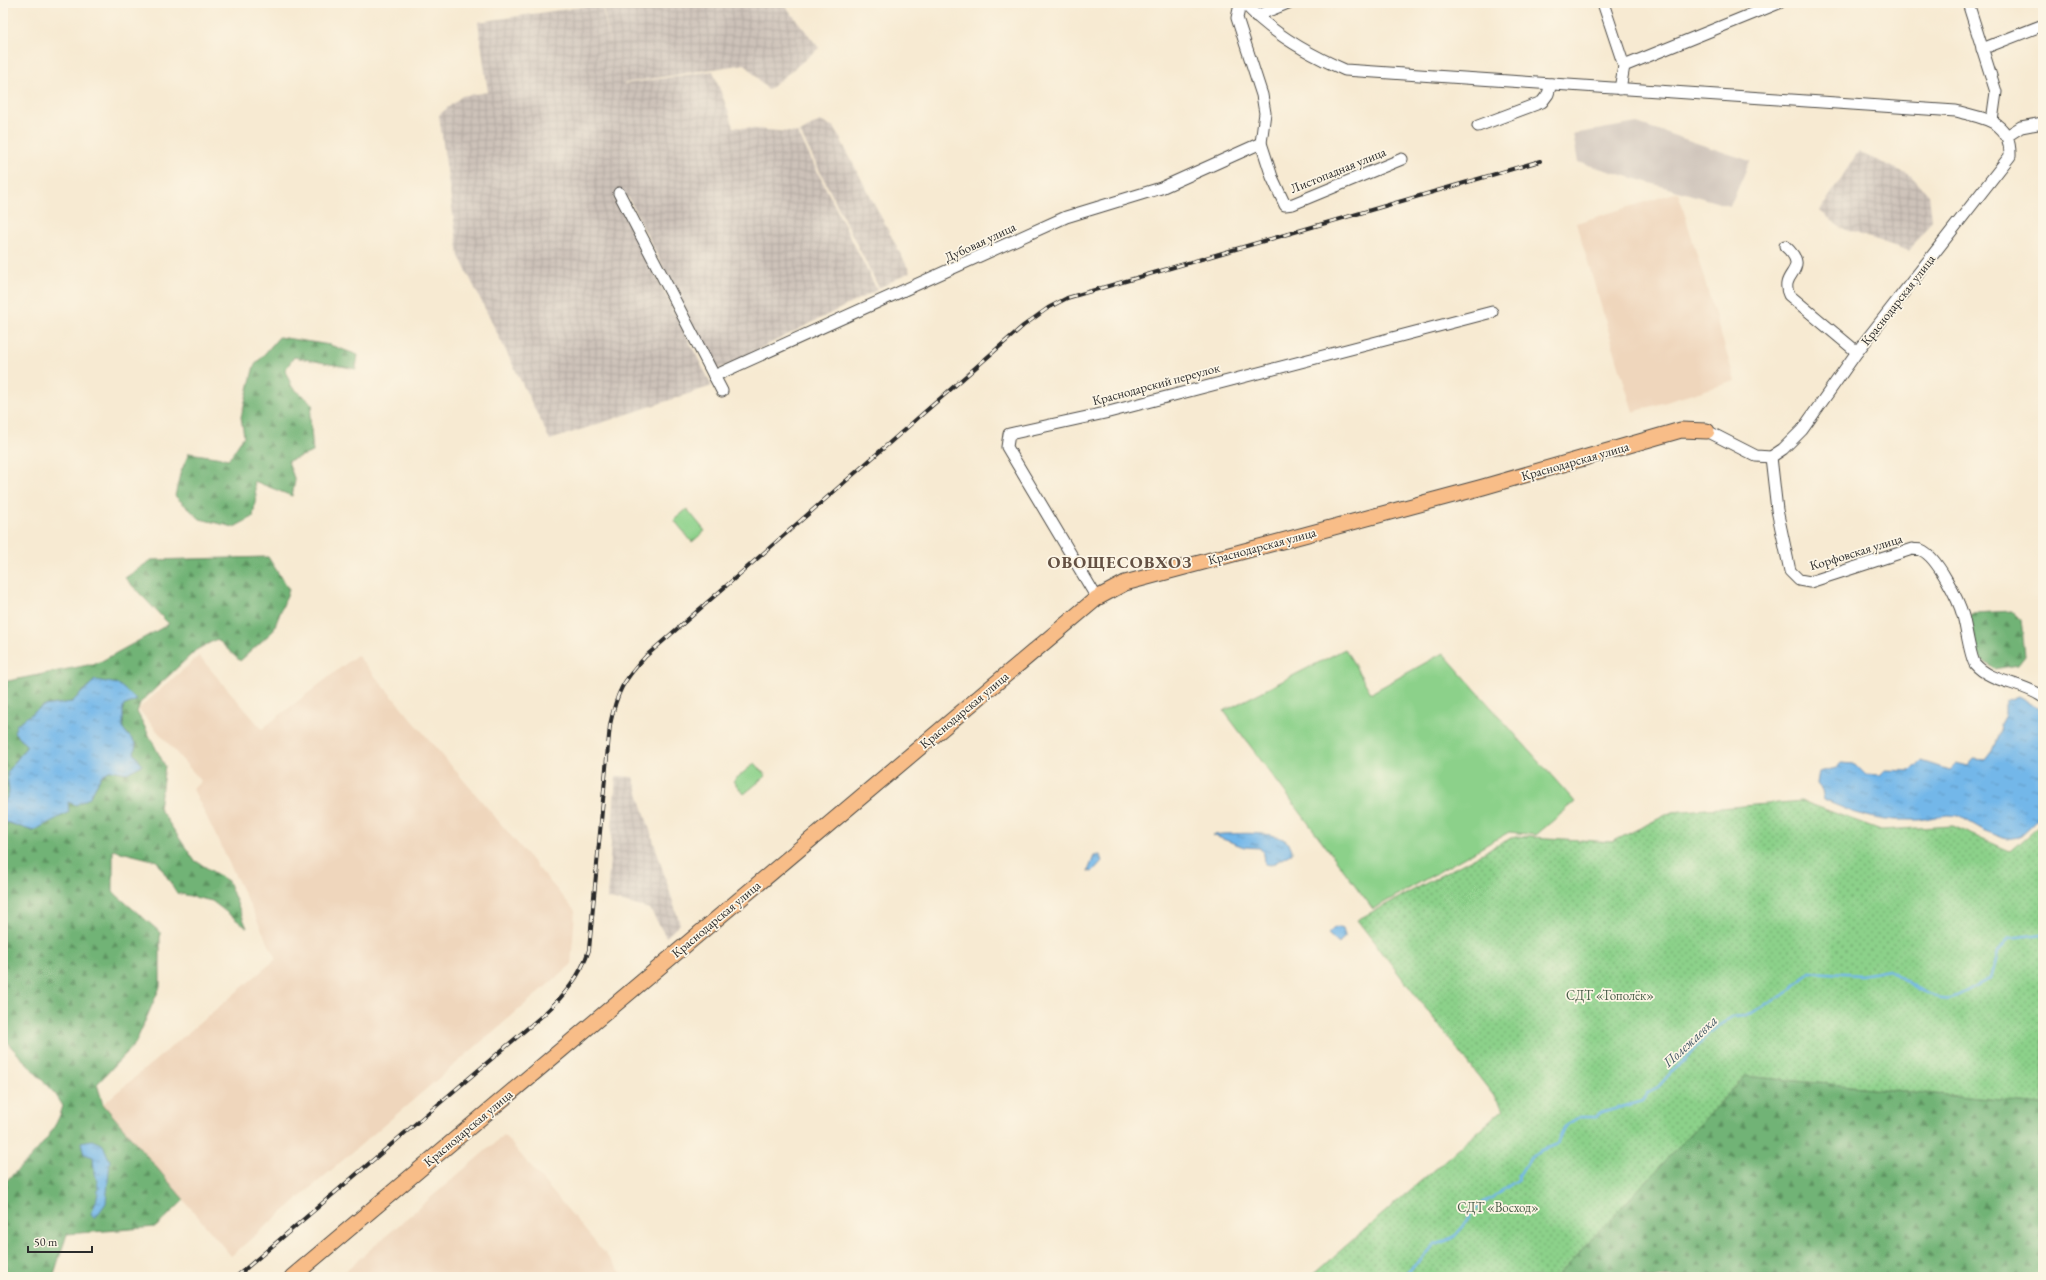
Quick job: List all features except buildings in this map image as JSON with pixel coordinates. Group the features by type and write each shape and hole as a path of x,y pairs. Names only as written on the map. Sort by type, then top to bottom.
{"main road":[{"name":"Краснодарская улица","path":"292,1277 1097,598 1125,583 1483,487 1681,430 1707,431"}],"street":[{"path":"1261,143 1266,113 1237,18 1239,9 1244,3 1256,16 1310,53 1345,70 1956,111 1992,121 2002,128 2007,136 2021,127 2043,123"},
{"path":"1256,16 1288,3"},
{"path":"1603,3 1622,54 1624,66 1620,89"},
{"path":"1624,66 1778,3"},
{"path":"1968,3 1996,92 1992,121"},
{"path":"1982,49 2043,25"},
{"path":"1478,126 1542,102 1548,94 1551,84"},
{"name":"Краснодарская улица","path":"1707,431 1756,456 1771,457 1783,449 1802,430 1857,352 2010,156 2010,142 2007,136"},
{"name":"Листопадная улица","path":"1261,143 1272,177 1285,205 1293,204 1402,160"},
{"name":"Дубовая улица","path":"714,376 1066,217 1161,188 1261,143"},
{"path":"618,193 722,391"},
{"path":"1785,246 1796,258 1797,262 1786,284 1789,295 1857,352"},
{"name":"Краснодарский переулок","path":"1097,598 1007,447 1009,434 1105,413 1492,312"},
{"name":"Корфовская улица","path":"1771,457 1777,510 1790,571 1800,580 1810,582 1912,549 1921,550 1928,556 1950,584 1963,615 1974,663 1987,674 2032,689 2043,697"}],"shaded area":[{"path":"602,3 783,3 819,48 768,90 745,64 624,83 617,51 624,84 713,71 734,127 798,133 877,290 715,371 628,197 619,203 712,386 550,440 459,256 439,115 462,96 488,92 478,22 601,4 611,47"},
{"path":"820,121 834,127 910,272 879,288 800,132"},
{"path":"1637,123 1750,161 1730,206 1578,162 1573,134"},
{"path":"1858,152 1910,175 1929,195 1932,220 1909,251 1841,228 1820,211"},
{"path":"1678,192 1735,381 1633,412 1576,223"},
{"path":"357,655 575,911 571,965 231,1256 103,1104 276,959 193,789 201,781 138,709 199,656 262,729"},
{"path":"616,776 633,777 680,924 666,937 650,909 607,898"},
{"path":"504,1135 625,1277 338,1277"}],"green space":[{"path":"279,337 330,345 358,355 356,369 294,357 285,370 292,387 313,404 310,417 313,452 288,461 295,481 292,496 254,481 256,496 253,517 234,527 200,519 175,496 180,474 189,453 229,459 244,436 241,417 254,366"},
{"path":"687,509 705,531 692,542 674,520"},
{"path":"268,557 289,590 273,631 240,661 217,639 196,650 140,703 137,712 165,766 159,808 194,860 228,881 247,928 212,901 177,893 157,861 113,850 113,892 160,932 160,987 135,1044 97,1084 103,1104 184,1200 156,1227 67,1234 53,1277 3,1277 3,1184 30,1158 46,1139 59,1118 63,1106 56,1095 3,1038 3,821 33,831 68,802 89,798 102,775 111,770 127,773 142,765 134,753 136,744 123,729 123,706 137,700 95,680 72,702 43,706 14,732 27,746 7,773 9,793 3,805 3,682 98,663 169,624 125,578 151,560"},
{"path":"2013,611 2021,619 2025,656 2018,665 1995,669 1979,658 1969,619 1973,613"},
{"path":"1345,649 1371,693 1443,653 1575,802 1536,835 1509,832 1373,909 1224,711"},
{"path":"755,763 766,776 744,794 733,781"},
{"name":"СДТ «Тополёк»","path":"1802,801 1881,830 1953,826 2010,851 2043,822 2043,1104 1745,1076 1556,1277 1310,1277 1504,1109 1357,920 1515,836 1612,842 1672,812"},
{"path":"1745,1076 2043,1104 2043,1277 1556,1277"}],"water":[{"path":"95,680 118,684 137,700 123,706 123,729 136,744 134,753 142,765 127,773 111,770 102,775 89,798 76,805 68,802 69,812 33,831 3,821 3,805 9,793 7,773 27,746 14,732 17,724 43,706 72,702"},
{"path":"2018,696 2043,710 2043,805 2038,819 2019,837 2006,839 1985,831 1959,816 1947,815 1919,820 1883,820 1855,813 1824,800 1822,790 1817,784 1819,772 1836,768 1841,763 1855,764 1865,774 1880,775 1885,770 1911,771 1921,761 1949,770 1956,763 1968,766 1974,759 1986,760 1993,751 2001,731 2000,724 2005,715 2005,701"},
{"path":"1252,833 1275,836 1284,839 1290,845 1292,853 1271,865 1265,864 1264,854 1260,848 1244,847 1212,835"},
{"path":"1100,855 1102,861 1092,872 1088,871 1094,856"},
{"path":"1335,927 1343,929 1345,936 1339,944 1328,934"},
{"path":"92,1140 103,1145 110,1161 106,1203 95,1218 91,1214 97,1196 98,1184 93,1157 84,1154 81,1142"}],"waterway":[{"name":"Полежаевка","path":"1403,1277 1435,1245 1453,1238 1469,1220 1471,1212 1519,1179 1518,1177 1529,1159 1539,1151 1557,1144 1565,1126 1579,1117 1595,1117 1601,1113 1642,1101 1648,1092 1658,1087 1674,1069 1687,1059 1708,1034 1731,1017 1746,1016 1792,990 1810,972 1862,975 1889,970 1910,984 1936,997 1951,998 1991,979 1998,953 2009,938 2043,934"}],"railway":[{"path":"236,1277 543,1015 558,1001 576,977 589,950 610,725 615,703 626,680 646,656 1023,326 1048,308 1067,298 1540,161"}],"district":[{"name":"ОВОЩЕСОВХОЗ","path":"1120,562"}],"park label":[{"name":"СДТ «Восход»","path":"1498,1207"}]}
